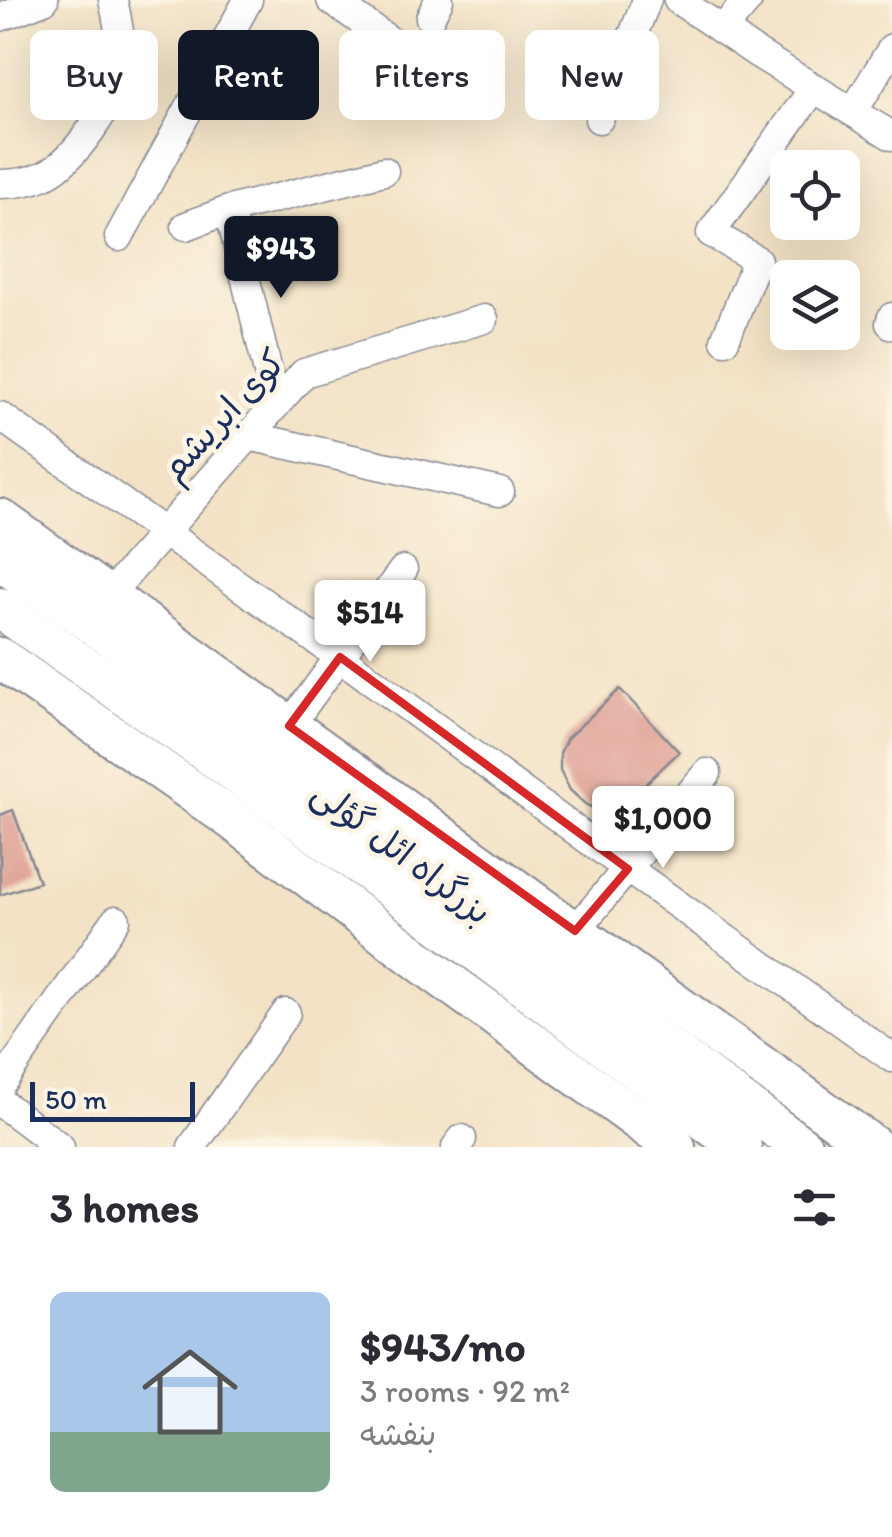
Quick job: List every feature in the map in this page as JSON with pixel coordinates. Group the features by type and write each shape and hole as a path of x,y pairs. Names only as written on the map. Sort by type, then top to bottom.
{"highway":[{"path":"0,520 874,1147"},
{"name":"بزرگراه ائل گؤلی","path":"0,560 100,628 802,1147"},
{"name":"بزرگراه ائل گؤلی","path":"0,608 228,767 741,1147"},
{"path":"0,658 229,817 675,1147"}],"street":[{"path":"0,17 44,0"},
{"path":"0,184 44,176 83,141 109,100 120,70 113,0"},
{"path":"119,237 248,0"},
{"path":"635,30 647,0"},
{"path":"678,0 892,136"},
{"path":"722,30 748,0"},
{"path":"340,3 378,30"},
{"path":"853,112 892,48"},
{"path":"725,340 756,260 711,233 814,88"},
{"path":"186,226 229,210 384,171"},
{"path":"229,210 276,405"},
{"name":"کوی ابریشم","path":"106,597 304,373 484,318"},
{"path":"0,416 340,657 892,1058"},
{"path":"249,436 500,492"},
{"path":"289,726 403,570"},
{"path":"575,931 707,774"},
{"path":"0,1084 116,920"},
{"path":"192,1147 286,1012"},
{"path":"0,1102 60,1147"}],"highlighted area":[{"path":"340,657 628,869 575,931 289,726"}],"building":[{"path":"620,689 679,752 619,809 601,812 570,790 560,770 560,753 567,738"},
{"path":"13,810 39,882 0,895 0,815"}]}
